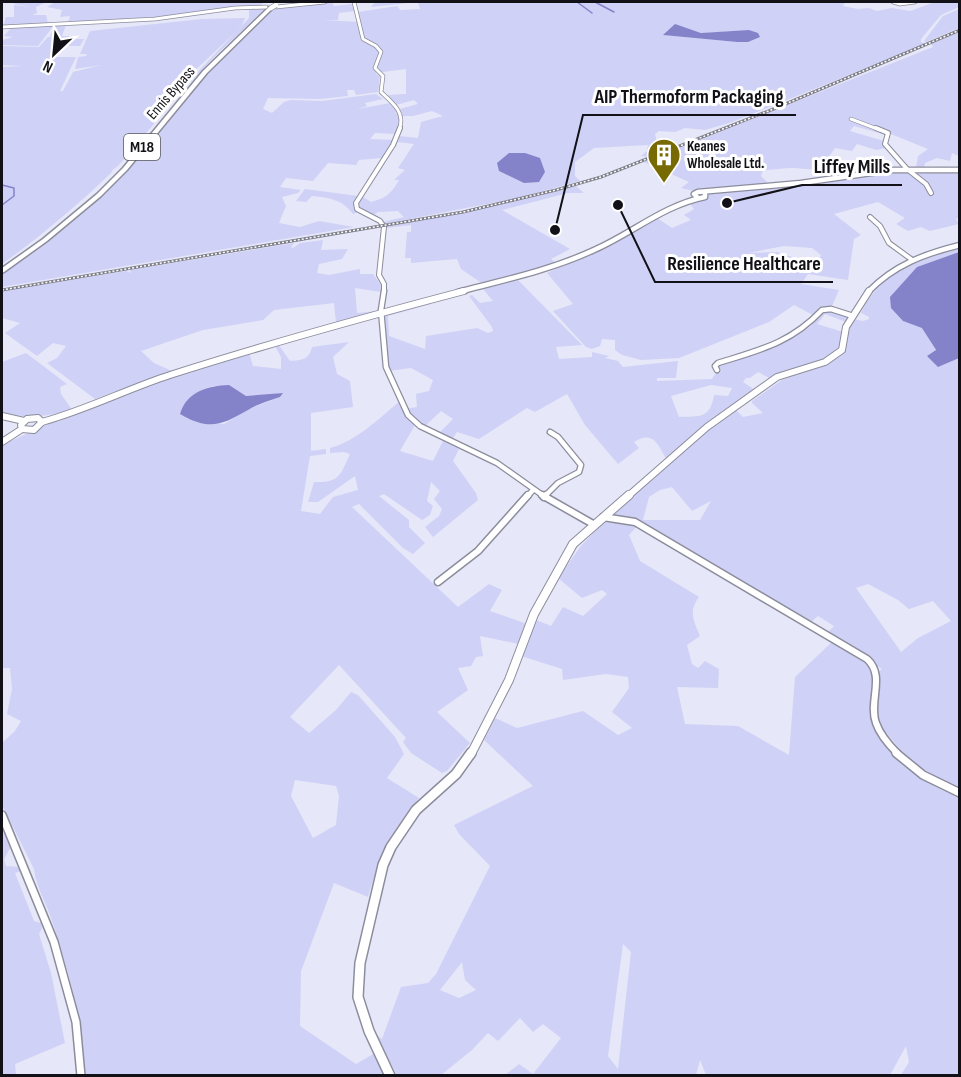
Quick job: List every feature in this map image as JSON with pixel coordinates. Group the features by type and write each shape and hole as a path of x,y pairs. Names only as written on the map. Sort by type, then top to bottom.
{"highway":[{"name":"Ennis Bypass","path":"2,266 55,227 106,182 208,66 273,5"},
{"name":"Ennis Bypass","path":"2,272 53,234 99,195 125,169 199,79 273,5"}],"main road":[{"path":"2,442 22,429 32,430 39,427 42,422 64,416 140,385 190,368 282,339 560,266 705,194 907,169 960,170"},
{"path":"390,1076 369,1031 358,997 360,963 383,865 391,847 416,810 456,774 470,755 508,680 534,614 573,544 593,524 707,427 777,377 812,367 834,357 842,350 845,342 844,331 866,293 897,266 911,259 960,245"},
{"path":"2,416 24,421 35,418 42,422"},
{"path":"22,429 24,421"}],"street":[{"path":"175,18 273,5 325,2"},
{"path":"354,2 363,39 376,46 381,52 375,68 384,76 381,92 397,107 402,122 393,145 356,203 357,209 380,221 384,227 379,275 384,284 381,313 386,367 408,415 420,426 497,463 544,497 593,524"},
{"path":"893,2 900,4 915,2"},
{"path":"223,11 244,11"},
{"path":"2,27 190,16"},
{"path":"851,119 888,134 885,144 907,169 926,184 931,193"},
{"path":"870,217 880,226 889,243 911,259"},
{"path":"717,370 715,366 718,363 761,350 805,328 822,310 831,309 853,316"},
{"path":"544,497 558,483 579,472 581,465 558,437 550,432"},
{"path":"438,582 458,571 479,552 508,515 533,490"},
{"path":"603,517 635,522 855,651 874,665 878,677 873,698 876,723 890,745 928,780 960,793"},
{"path":"2,815 54,942 76,1022 81,1076"}],"shaded area":[{"path":"14,2 46,2 36,7 37,13 32,15 46,15 48,24 3,26 6,17 14,17 14,5 31,7 14,4"},
{"path":"55,2 264,2 261,5 169,16 68,23 70,16 60,17 62,10 47,7"},
{"path":"327,2 332,2 334,6 352,4 355,11 339,13 338,20 323,20 360,22 358,12 397,6 400,10 420,9 418,2 845,2 843,6 858,9 869,8 877,11 892,8 910,11 935,2 959,3 959,7 941,15 921,39 921,42 926,44 732,122 705,130 685,128 675,132 659,131 655,134 657,143 652,146 659,148 655,155 641,156 647,151 648,145 594,148 575,162 575,176 580,181 518,198 384,224 383,222 404,217 398,211 378,212 372,216 359,208 358,203 363,197 371,202 381,199 388,195 396,185 399,180 394,180 405,170 398,168 414,144 398,142 399,136 418,138 421,122 443,116 432,111 413,116 402,116 400,109 418,104 414,100 396,105 388,95 406,94 406,69 375,73 380,76 378,92 356,95 354,90 347,90 348,96 320,99 268,98 263,109 272,113 284,102 291,100 322,101 376,94 383,99 365,103 367,106 357,109 390,103 395,107 401,122 396,134 375,133 370,139 393,140 382,158 359,160 356,165 328,163 313,181 286,178 280,187 301,190 282,197 286,206 279,223 300,227 319,221 354,227 2,287 2,274 56,234 115,183 234,45 275,7 302,7","holes":["682,27 702,33 741,31 737,42 664,35"]},
{"path":"375,2 418,2 371,7"},
{"path":"266,8 215,56 118,166 111,171 113,171 59,220 2,264 2,67 24,66 2,65 2,46 39,47 48,37 58,36 50,36 55,26 66,25 62,36 69,36 69,39 84,39 80,46 60,46 51,51 54,57 76,57 60,91 63,91 73,72 101,65 75,69 78,57 87,56 80,54 90,31 202,19 245,18 241,26 249,18 249,10 225,10","holes":["236,32 157,115 189,76"]},
{"path":"959,9 959,28 924,41 943,16"},
{"path":"675,24 701,33 749,30 758,33 760,37 748,42 737,42 663,35"},
{"path":"54,25 38,46 2,45 2,40 13,37 4,36 12,27"},
{"path":"959,32 959,156 952,153 950,161 937,158 925,163 924,167 916,167 918,156 928,149 886,132 886,135 854,126 850,131 884,141 886,148 876,150 857,144 852,151 835,148 828,158 831,162 817,169 763,170 761,176 769,184 694,191 681,188 689,182 644,162 933,47 931,44"},
{"path":"509,153 525,153 540,158 545,172 539,182 524,183 499,171 497,163"},
{"path":"898,172 959,172 959,217 956,219 959,224 930,231 921,227 908,231 896,224 905,218 878,202 834,214 861,235 854,239 848,280 808,274 801,284 839,290 832,306 819,307 813,315 794,305 769,322 679,358 641,360 622,355 615,350 615,340 602,339 600,346 592,349 586,347 553,311 573,304 547,273 599,250 657,218 672,228 691,220 684,215 694,209 688,201 714,192 824,183","holes":["784,246 812,248 821,255 816,265 777,252 748,253"]},
{"path":"576,186 584,193 568,193 502,210 570,249 551,259 556,263 483,284 461,269 457,259 411,263 411,258 405,258 407,232 411,232 411,225 386,228 385,225 508,203"},
{"path":"305,189 358,196 354,202 358,212 353,214 340,202 324,198 312,196 306,202 296,201"},
{"path":"323,240 321,250 348,249 342,259 319,264 317,273 329,275 360,269 360,274 373,274 381,285 381,292 355,288 357,313 379,311 336,322 334,303 274,310 263,320 203,330 141,351 154,363 172,371 95,399 47,363 57,358 66,346 53,343 37,356 5,333 20,323 2,318 2,291 126,271 131,273 130,270 294,243 291,247 293,248 300,243"},
{"path":"959,248 959,252 917,267 903,321 922,327 936,351 928,356 959,358 959,790 910,761 883,729 877,727 922,778 933,786 959,796 959,1075 901,1075 909,1062 906,1046 890,1075 706,1075 700,1060 696,1075 505,1075 519,1064 533,1074 561,1038 543,1024 533,1032 520,1018 498,1041 488,1033 472,1050 441,1075 397,1075 374,1033 382,1039 401,987 428,983 436,974 490,866 459,834 454,825 533,786 484,740 495,718 517,728 583,711 618,735 632,728 612,712 629,688 628,677 606,674 563,680 562,669 521,656 536,620 551,626 563,607 583,616 607,594 602,590 582,598 558,578 581,546 604,522 611,523 611,514 670,464 656,442 652,439 641,438 634,442 639,448 618,464 585,425 567,394 535,412 527,408 479,439 457,432 451,441 439,433 453,419 441,411 425,426 414,419 406,409 417,407 416,394 429,391 433,380 411,368 388,371 385,314 430,303 388,316 389,336 425,349 426,336 477,328 488,333 493,331 492,327 469,296 472,295 480,303 493,301 483,289 518,280 582,345 556,347 559,359 592,357 592,352 609,356 605,358 618,361 623,367 678,361 676,378 657,378 657,381 712,379 715,374 722,371 718,365 767,349 811,326 821,312 831,310 849,317 846,322 825,314 817,324 843,332 840,349 834,354 840,357 853,319 863,321 869,319 861,313 879,287 902,268 929,256","holes":["791,370 795,375 782,380 752,401 763,413 743,417 733,407 755,390 743,382 758,372 771,379","711,385 732,388 728,396 714,395 710,408 703,415 679,417 671,396","672,487 692,511 711,501 700,520 643,520 649,497 660,490","640,523 811,622 818,616 834,626 828,632 882,669 875,675 867,664 832,642 795,677 789,755 738,726 685,724 677,687 718,688 719,669 705,661 698,668 692,664 687,645 700,636 693,612 699,597 640,561 629,535","868,584 898,600 909,609 933,601 951,621 918,638 901,652 856,588","623,944 631,952 618,1069 608,1056","462,962 465,980 476,990 459,998 440,990"]},
{"path":"959,252 959,358 938,367 927,356 936,350 922,328 903,321 891,308 890,297 917,267"},
{"path":"349,342 333,357 337,374 350,381 353,407 311,413 311,451 326,449 326,454 310,456 301,511 320,514 333,497 358,490 355,476 318,502 308,502 314,482 329,481 338,477 350,454 330,453 330,448 358,435 400,401 405,415 415,425 400,451 433,461 443,441 459,449 453,461 476,493 478,500 433,537 425,527 439,516 442,509 434,499 440,491 431,482 427,501 433,506 430,515 422,520 384,494 379,496 409,520 409,527 425,543 413,554 403,548 359,504 352,507 458,607 489,584 502,590 490,611 527,624 519,644 480,636 483,656 476,657 471,666 458,668 468,690 437,712 470,743 447,771 442,773 411,753 403,742 406,738 339,665 290,717 309,733 336,710 351,692 358,695 395,737 404,754 387,778 419,798 388,845 368,897 334,883 301,971 300,1026 356,1064 375,1053 387,1075 83,1075 78,1018 64,958 34,869 2,805 2,743 15,731 21,721 7,714 12,689 10,668 2,668 2,445 142,386 249,352 253,366 281,369 281,357 274,344 278,344 290,361 309,355 312,347","holes":["214,386 236,390 246,396 254,397 282,393 280,397 249,409 224,424 199,422 186,418 191,396","295,780 336,786 339,796 336,825 313,838 291,796"]},
{"path":"26,353 67,384 60,387 61,394 72,410 37,416 2,413 2,362"},
{"path":"229,385 246,396 283,393 280,397 215,424 199,423 180,414 183,406 199,391"},
{"path":"2,823 12,845 4,859 6,866 20,867 22,871 15,873 34,921 41,923 42,928 39,934 51,973 65,1043 15,1064 16,1075 2,1075"}],"waterway":[{"path":"577,2 592,13"},
{"path":"595,2 614,12"},
{"path":"2,185 14,188 14,196 2,205"}],"railway":[{"path":"2,290 463,212 556,190 601,177 776,108 960,30"}],"place":[{"name":"Keanes Wholesale Ltd.","path":"664,184"},
{"name":"Liffey Mills","path":"727,203"},
{"name":"Resilience Healthcare","path":"618,205"},
{"name":"AIP Thermoform Packaging","path":"555,230"}]}
